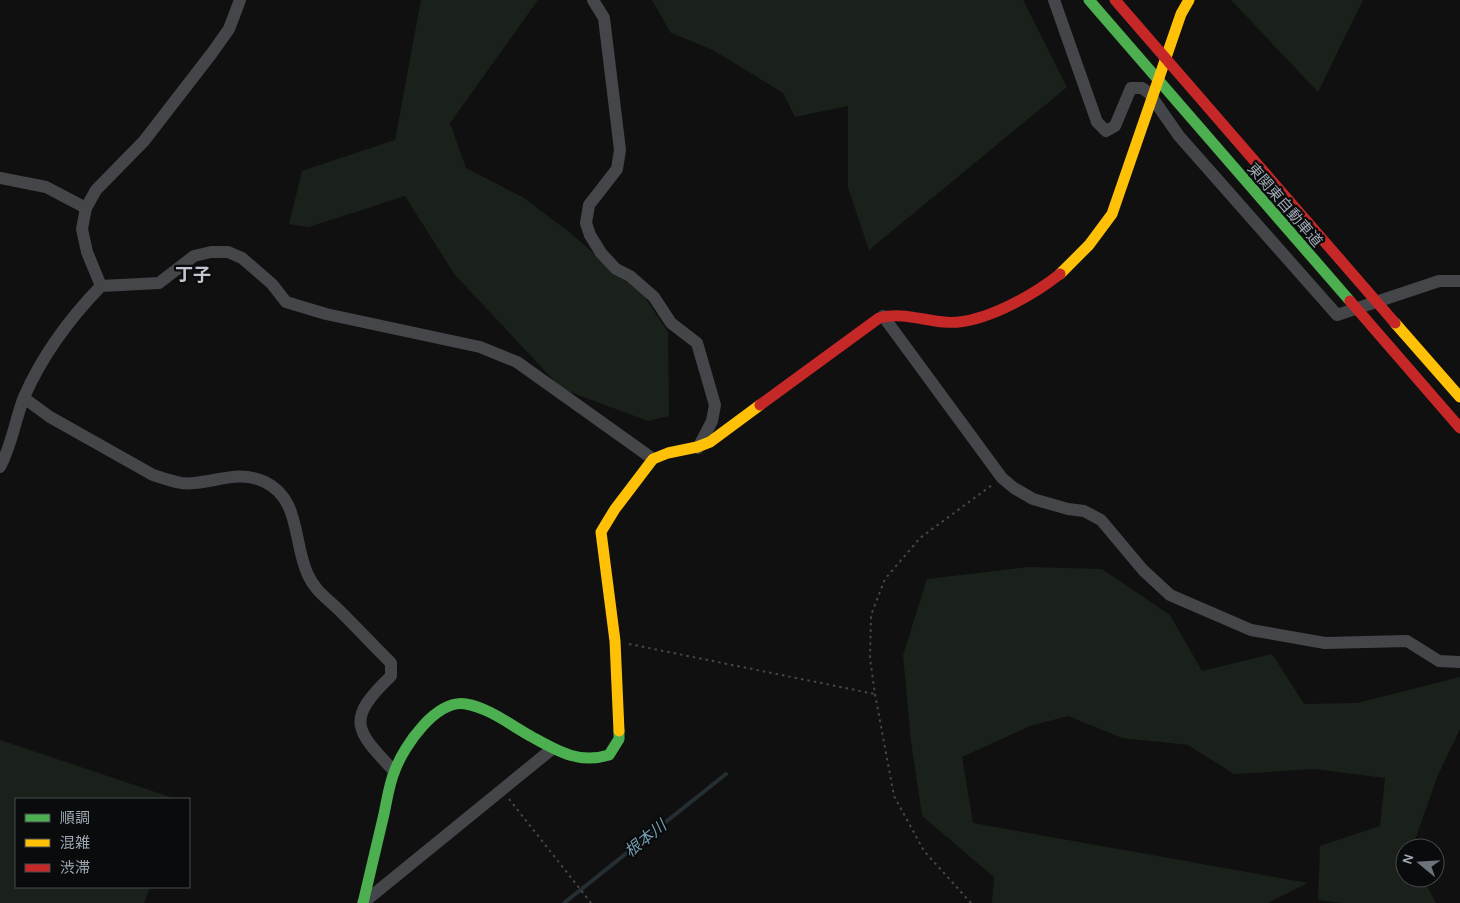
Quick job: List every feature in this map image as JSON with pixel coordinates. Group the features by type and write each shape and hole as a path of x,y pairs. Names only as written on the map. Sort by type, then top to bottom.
{"main road":[{"name":"東関東自動車道","path":"1089,0 1460,428"},
{"name":"東関東自動車道","path":"1115,0 1460,397"},
{"path":"363,903 394,771 413,736 448,707 464,704 484,710 503,719 552,749 585,760 599,761 616,749 619,740 615,642 600,532 606,519 654,459 673,452 698,449 883,316 896,313 951,323 969,322 1031,295 1061,275 1093,242 1112,214 1181,14 1189,0"}],"street":[{"path":"101,286 87,252 82,229 86,208 96,190 144,142 212,53 229,29 240,0"},
{"path":"593,0 604,18 620,150 617,169 589,205 586,223 590,235 601,253 616,269 630,276 654,297 672,323 697,343 714,405 712,421 698,449"},
{"path":"1054,0 1097,122 1106,131 1115,126 1131,88 1142,88 1179,136 1337,315 1440,281 1460,281"},
{"path":"0,178 46,187 86,208"},
{"path":"0,467 24,398 60,334 101,286 159,283 194,256 212,252 228,252 242,258 264,277 286,302 326,314 480,347 517,362 654,459"},
{"path":"883,316 1002,478 1014,488 1033,499 1068,509 1084,511 1101,520 1143,570 1170,594 1251,630 1325,643 1408,642 1439,661 1460,662"},
{"path":"24,398 50,417 154,475 170,481 193,484 226,476 243,476 265,482 282,496 295,523 304,564 317,589 391,663 391,676 369,697 360,723 360,731 368,744 394,771"},
{"path":"363,903 503,791 552,749"}],"path":[{"path":"971,903 924,851 894,796 870,659 871,615 885,579 920,538 1002,478"},
{"path":"615,642 875,694"},
{"path":"503,791 591,903"}],"shaded area":[{"path":"421,0 538,0 450,123 466,168 524,198 569,232 644,296 668,332 669,416 648,421 562,389 455,275 405,196 309,227 289,224 302,171 395,140"},
{"path":"652,0 1023,0 1067,87 869,250 848,187 848,106 795,117 783,93 713,50 671,33"},
{"path":"1231,0 1363,0 1318,92"},
{"path":"1028,567 1102,569 1170,615 1202,671 1272,654 1304,704 1357,703 1460,677 1460,729 1438,775 1416,838 1395,838 1395,888 1428,888 1436,903 1343,903 1318,900 1320,846 1380,826 1385,778 1314,769 1234,774 1188,745 1122,738 1068,716 1030,726 962,757 973,823 1308,883 1268,903 992,903 994,877 922,816 911,741 903,655 927,579"},
{"path":"0,740 173,798 15,798 15,888 150,888 144,903 0,903"}],"waterway":[{"name":"根本川","path":"564,903 726,774"}],"traffic: fast":[{"path":"1089,0 1350,301"},
{"path":"363,903 395,770 399,760 414,737 433,716 455,704 475,706 484,709 552,748 570,755 589,758 609,755 619,739 619,731"}],"traffic: slow":[{"path":"1060,274 1089,245 1112,214 1181,14 1189,0"},
{"path":"1395,323 1460,397"},
{"path":"619,731 615,641 601,532 615,509 653,459 710,442 760,405"}],"traffic: jam":[{"path":"1115,0 1395,323"},
{"path":"760,405 879,318 904,316 944,322 973,319 1005,308 1060,274"},
{"path":"1350,301 1460,428"}],"district":[{"name":"丁子","path":"193,275"}]}
